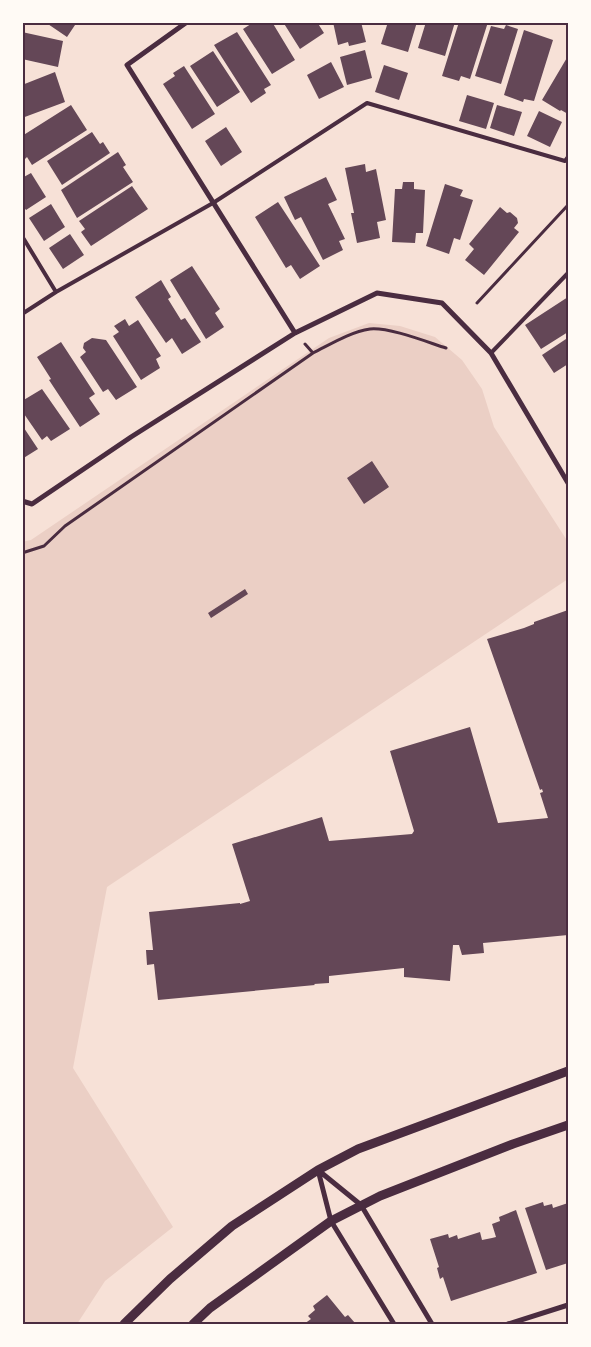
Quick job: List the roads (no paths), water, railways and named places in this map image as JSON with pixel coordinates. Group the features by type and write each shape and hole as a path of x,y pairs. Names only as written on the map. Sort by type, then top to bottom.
{"street":[{"path":"187,22 127,65 295,333"},
{"path":"22,501 32,504 131,437 295,333 377,293 442,303 491,353 568,483"},
{"path":"124,1324 170,1279 232,1226 318,1170 358,1149 568,1071"},
{"path":"193,1324 210,1308 331,1221 361,1205 513,1144 568,1125"},
{"path":"318,1170 361,1205 432,1324"},
{"path":"318,1170 331,1221 394,1324"},
{"path":"508,1324 568,1306"}],"lane":[{"path":"22,314 56,292 213,203 367,103 565,161 568,157"},
{"path":"22,236 56,292"},
{"path":"491,353 568,273"}]}
